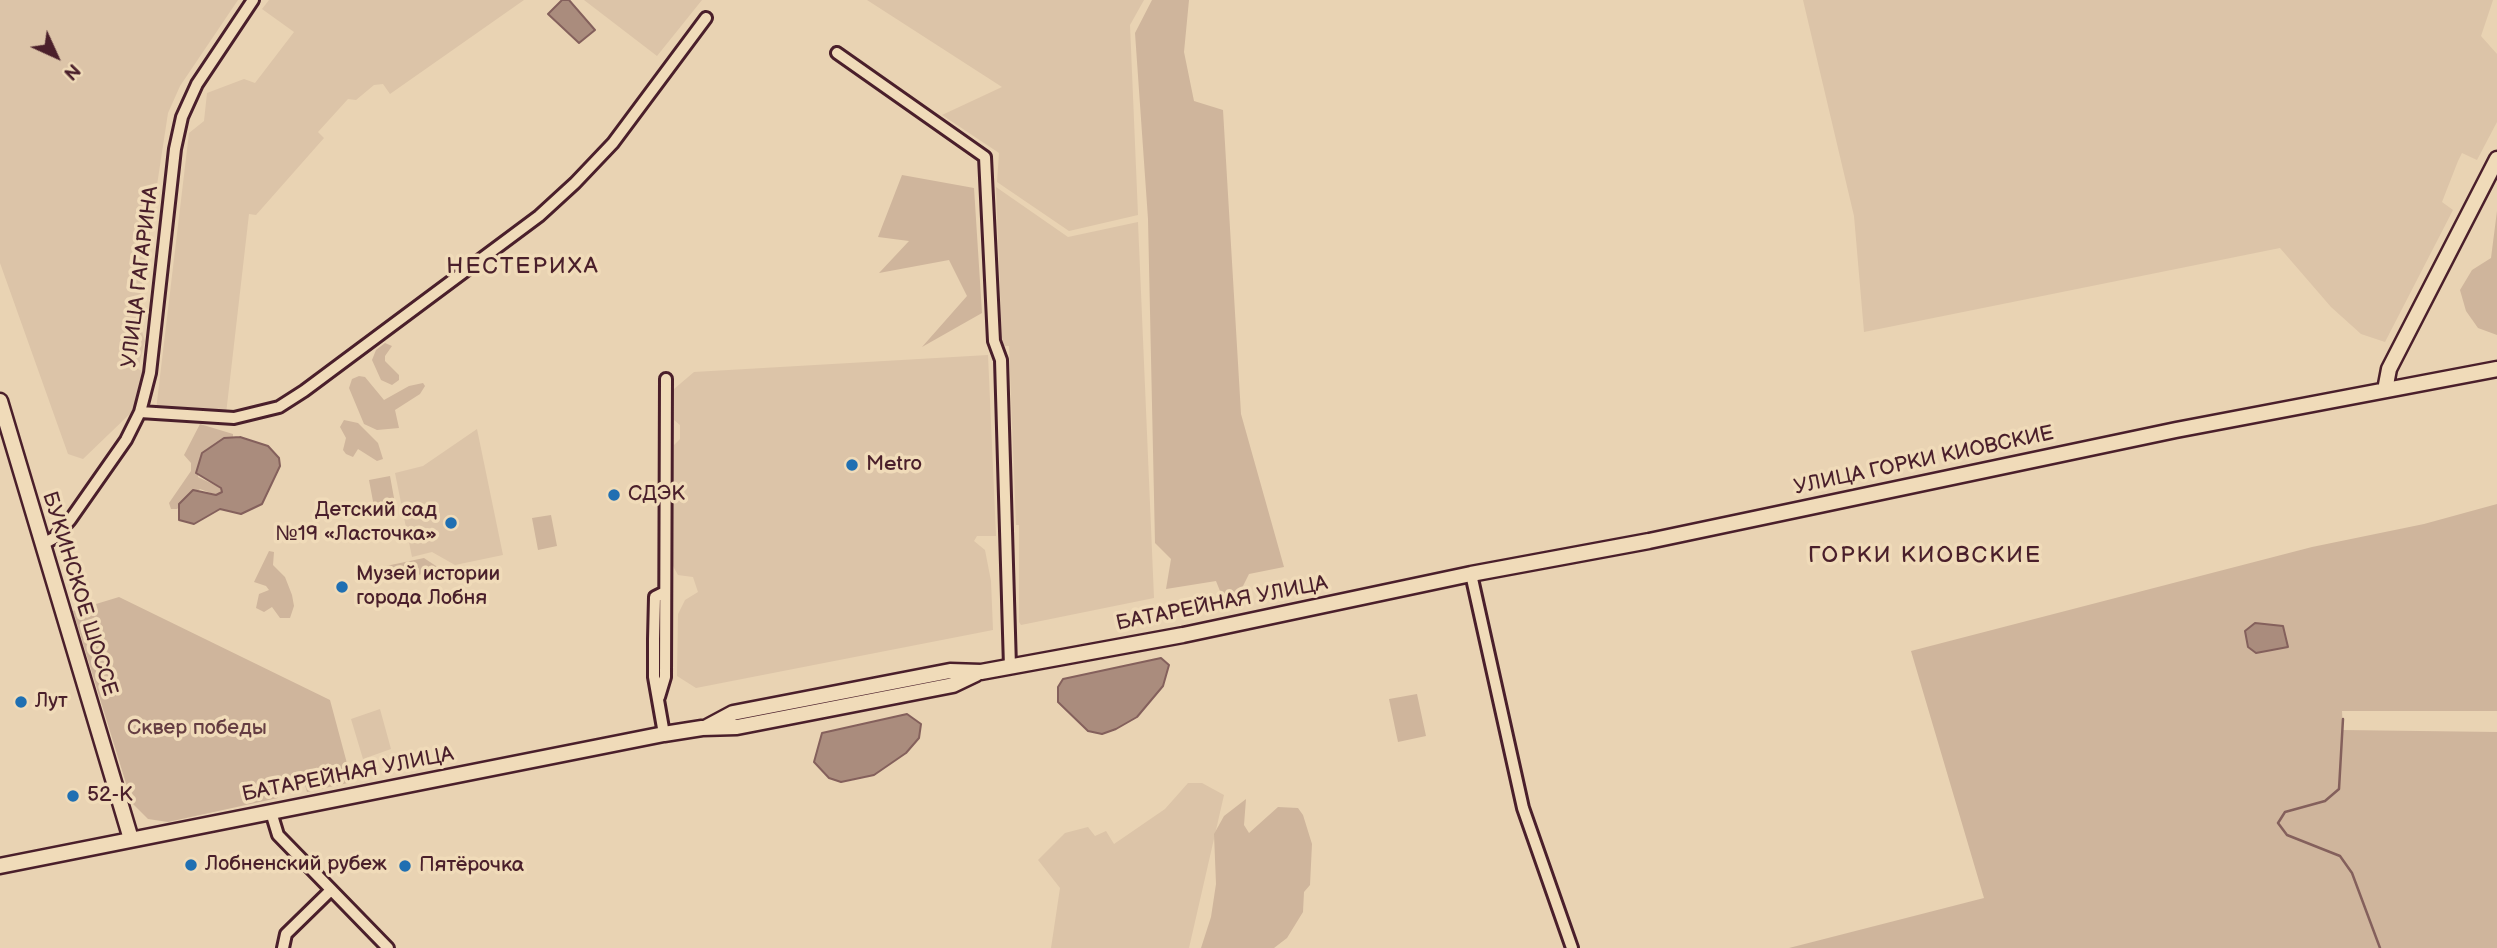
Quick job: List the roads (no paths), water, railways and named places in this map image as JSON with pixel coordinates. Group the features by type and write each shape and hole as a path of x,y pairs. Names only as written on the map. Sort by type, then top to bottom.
{"main road":[{"path":"2385,390 2389,369 2497,159"},
{"name":"УЛИЦА ГОРКИ КИОВСКИЕ","path":"1471,573 1649,541 1984,469 2497,369"},
{"name":"БУКИНСКОЕ ШОССЕ","path":"0,401 131,839"},
{"name":"БАТАРЕЙНАЯ УЛИЦА","path":"0,866 664,734 737,727 953,685 981,672 1182,635 1471,573"}],"street":[{"name":"УЛИЦА ГАГАРИНА","path":"43,544 54,538 70,520 126,440 140,412 150,373 175,149 182,117 197,83 253,0"},
{"path":"140,412 234,418 279,407 304,391 528,224 575,183 613,143 706,18"},
{"path":"837,53 985,157 994,341 1001,360 1010,667"},
{"path":"664,734 654,677 660,595 666,379"},
{"path":"1471,573 1523,808 1573,948"},
{"path":"271,812 278,835 388,948"},
{"path":"283,948 286,934 331,890"}],"waterway":[{"path":"2343,719 2339,789 2325,801 2285,812 2278,823 2287,835 2340,856 2352,873 2380,948"}],"place":[{"name":"Metro","path":"852,465"},
{"name":"СДЭК","path":"614,495"},
{"name":"Детский сад №19 «Ласточка»","path":"451,523"},
{"name":"Музей истории города Лобня","path":"342,587"},
{"name":"Лут","path":"21,702"},
{"name":"52-К","path":"73,796"},
{"name":"Лобненский рубеж","path":"191,865"},
{"name":"Пятёрочка","path":"405,866"}],"district":[{"name":"НЕСТЕРИХА","path":"523,267"},
{"name":"ГОРКИ КИОВСКИЕ","path":"1925,556"}],"park label":[{"name":"Сквер победы","path":"197,729"}]}
